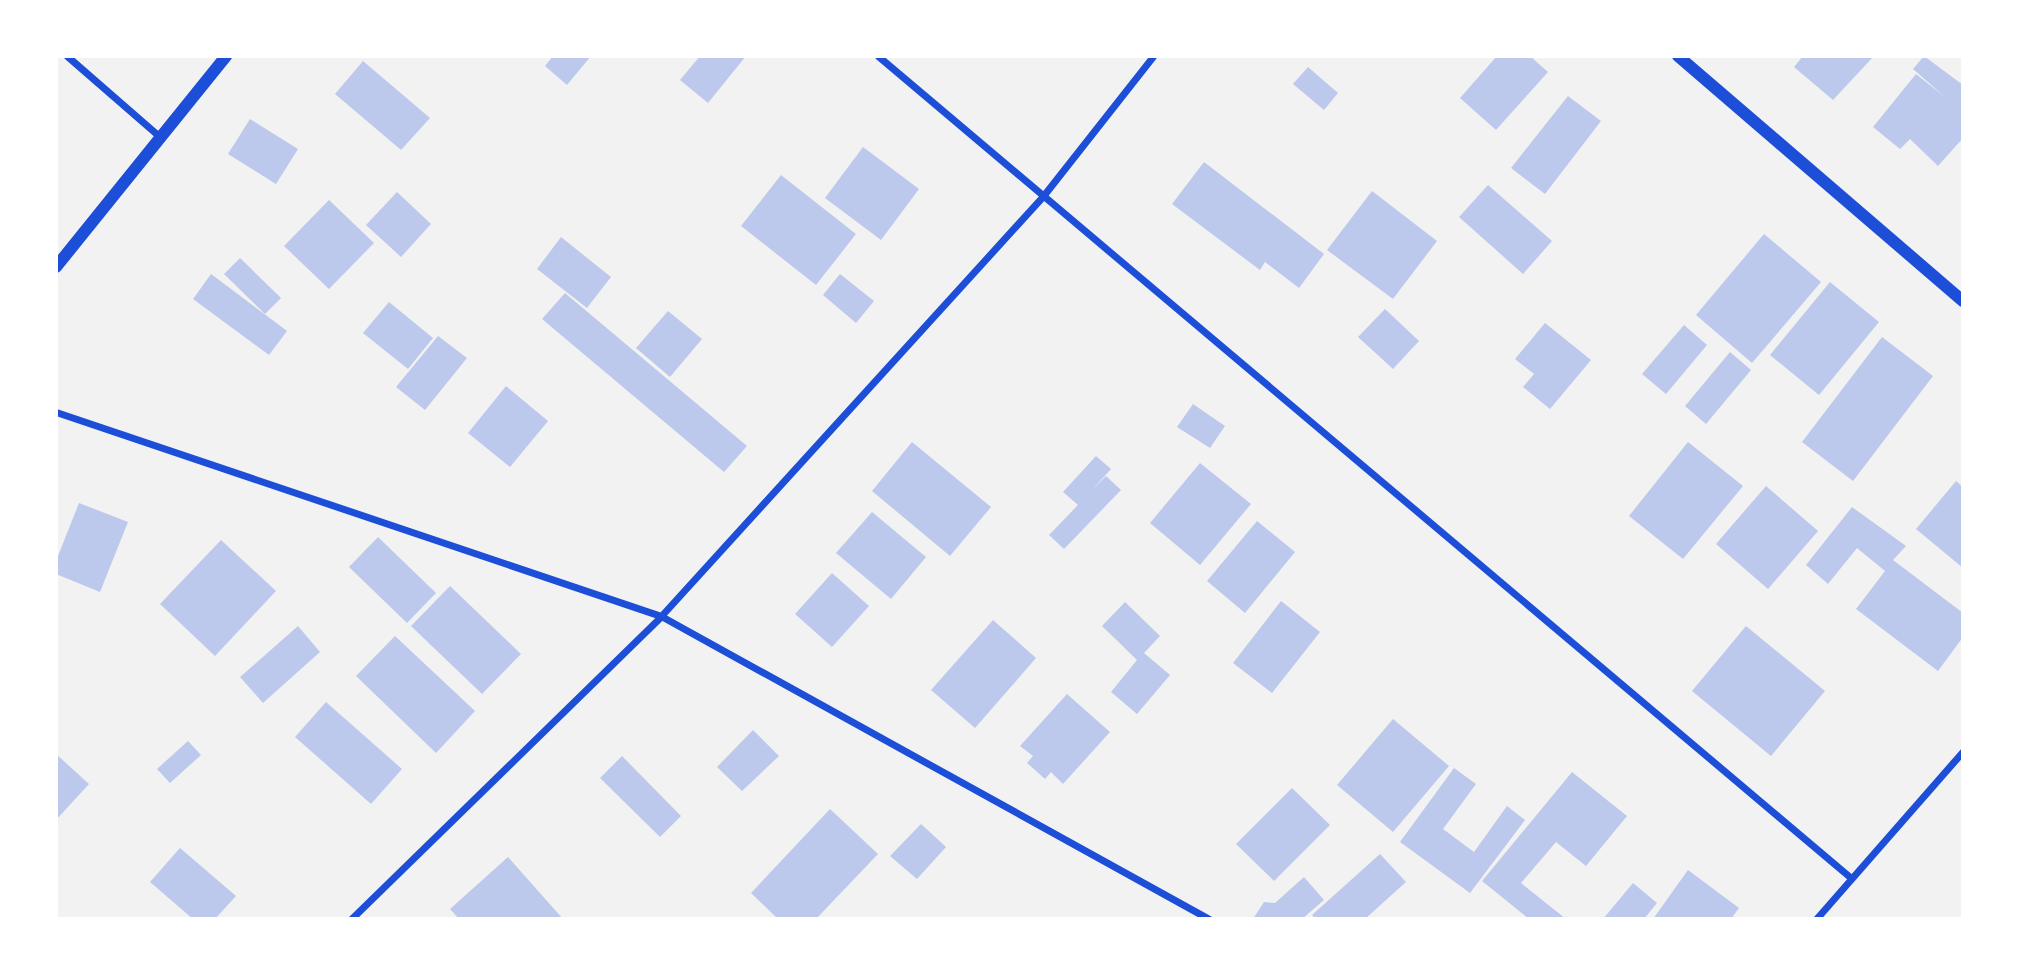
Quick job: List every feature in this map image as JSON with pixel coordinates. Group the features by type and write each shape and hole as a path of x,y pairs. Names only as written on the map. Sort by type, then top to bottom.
{"street":[{"path":"67,56 159,136"},
{"path":"56,267 226,56"},
{"path":"877,56 1851,878"},
{"path":"351,919 661,615 1043,196 1153,56"},
{"path":"1678,56 1963,301"},
{"path":"56,412 661,615 1209,919"},
{"path":"1816,919 1963,751"}],"building":[{"path":"553,56 591,56 567,85 545,66"},
{"path":"700,56 746,56 708,103 680,80"},
{"path":"1497,56 1530,56 1548,72 1496,130 1460,98"},
{"path":"1803,56 1874,56 1833,100 1794,67"},
{"path":"1924,56 1963,85 1963,138 1938,166 1910,139 1900,149 1873,127 1916,74 1945,97 1913,69"},
{"path":"363,61 430,118 401,150 335,94"},
{"path":"1308,67 1338,93 1324,110 1293,84"},
{"path":"1568,96 1601,121 1545,194 1511,168"},
{"path":"250,119 298,149 276,184 228,154"},
{"path":"863,147 919,189 881,240 825,198"},
{"path":"1204,162 1324,254 1299,288 1265,262 1260,270 1172,204"},
{"path":"781,175 856,234 816,285 741,226"},
{"path":"1488,185 1552,241 1523,274 1459,217"},
{"path":"1372,191 1437,241 1393,299 1327,250"},
{"path":"397,192 431,224 401,257 366,225"},
{"path":"329,200 374,243 329,289 284,246"},
{"path":"1764,234 1821,282 1752,363 1696,315"},
{"path":"561,237 611,277 587,308 537,269"},
{"path":"240,258 281,298 265,314 224,274"},
{"path":"211,274 287,331 269,355 193,299"},
{"path":"840,274 874,301 856,323 823,295"},
{"path":"1830,282 1879,322 1819,395 1770,355"},
{"path":"565,293 747,446 724,472 542,319"},
{"path":"389,302 433,338 408,369 363,333"},
{"path":"1385,309 1419,341 1393,369 1358,337"},
{"path":"668,311 702,339 670,377 636,348"},
{"path":"1545,323 1591,360 1550,409 1523,387 1534,374 1515,359"},
{"path":"1684,325 1707,345 1666,394 1642,374"},
{"path":"438,336 467,358 425,410 396,387"},
{"path":"1882,337 1933,376 1853,481 1802,442"},
{"path":"1730,352 1751,370 1706,424 1685,406"},
{"path":"506,386 548,421 510,467 468,433"},
{"path":"1193,404 1225,426 1210,448 1177,427"},
{"path":"912,442 991,507 950,556 872,491"},
{"path":"1688,442 1743,486 1683,559 1629,516"},
{"path":"1096,456 1111,469 1092,490 1106,476 1121,490 1064,549 1049,535 1078,505 1063,492"},
{"path":"1200,463 1251,504 1200,565 1150,523"},
{"path":"1956,481 1963,487 1963,568 1916,529"},
{"path":"1766,486 1818,531 1768,589 1716,544"},
{"path":"79,503 128,522 100,592 56,574 56,561"},
{"path":"1852,507 1906,546 1893,560 1963,613 1963,637 1938,671 1856,609 1885,571 1857,548 1828,584 1806,565"},
{"path":"872,512 926,557 891,599 836,553"},
{"path":"1257,521 1295,552 1245,613 1207,581"},
{"path":"378,537 436,593 407,623 349,567"},
{"path":"221,540 276,591 215,656 160,604"},
{"path":"832,573 869,606 832,647 795,614"},
{"path":"450,586 521,654 482,694 411,626"},
{"path":"1281,601 1320,632 1272,693 1233,663"},
{"path":"1125,602 1160,636 1144,653 1170,675 1137,714 1111,692 1137,660 1102,626"},
{"path":"993,620 1036,658 975,728 931,690"},
{"path":"298,626 320,652 263,703 240,677"},
{"path":"1746,626 1825,691 1771,756 1692,691"},
{"path":"395,636 475,711 436,753 356,676"},
{"path":"1067,694 1110,732 1063,784 1051,772 1045,779 1027,763 1033,756 1020,746"},
{"path":"326,702 402,769 371,804 295,737"},
{"path":"1393,719 1449,766 1393,832 1337,785"},
{"path":"753,730 779,756 742,791 717,767"},
{"path":"188,741 201,755 170,783 157,769"},
{"path":"56,754 89,784 56,820"},
{"path":"622,756 681,816 660,837 600,778"},
{"path":"1454,768 1476,784 1443,829 1474,852 1507,806 1525,820 1470,893 1400,842"},
{"path":"1572,772 1627,816 1586,866 1556,842 1521,883 1566,919 1529,919 1482,881"},
{"path":"1292,788 1330,825 1274,881 1236,844"},
{"path":"830,809 878,854 816,919 778,919 751,893"},
{"path":"921,824 946,847 917,879 890,856"},
{"path":"180,848 236,896 215,919 193,919 150,882"},
{"path":"1380,854 1406,882 1365,919 1316,919 1312,915"},
{"path":"508,857 563,919 459,919 450,909"},
{"path":"1688,870 1739,908 1731,919 1653,919"},
{"path":"1304,877 1324,900 1302,919 1253,919 1264,902 1275,903"},
{"path":"1633,883 1657,903 1644,919 1603,919"}]}
